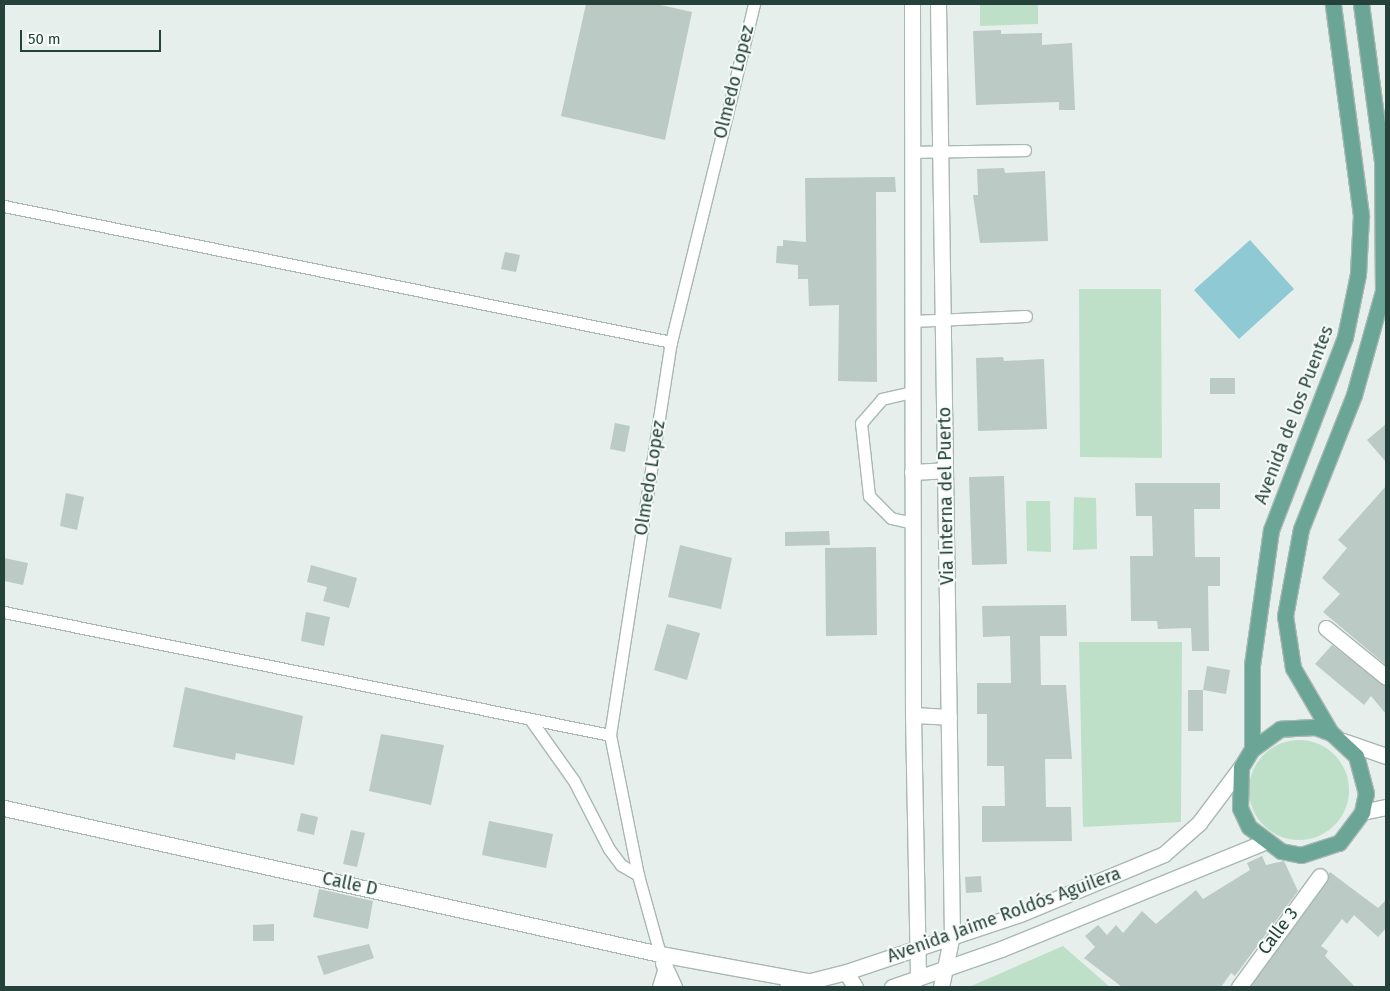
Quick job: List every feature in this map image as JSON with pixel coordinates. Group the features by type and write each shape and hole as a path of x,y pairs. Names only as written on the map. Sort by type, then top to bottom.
{"main road":[{"name":"Avenida de los Puentes","path":"1252,749 1252,665 1271,530 1345,337 1358,274 1361,215 1333,4"},
{"path":"1337,737 1315,727 1289,728 1265,737 1252,749 1241,767 1240,808 1264,842 1301,855 1321,852 1339,843 1362,812 1363,774 1293,668 1285,616 1301,529 1354,395 1383,291 1382,162 1361,4"}],"street":[{"name":"Via Interna del Puerto","path":"912,4 912,716 915,947 918,978"},
{"name":"Via Interna del Puerto","path":"938,4 952,935 941,970 940,987"},
{"path":"912,472 945,470"},
{"path":"1326,628 1386,677"},
{"path":"912,716 949,717"},
{"path":"1337,737 1386,756"},
{"name":"Avenida Jaime Roldós Aguilera","path":"787,987 846,972 952,935 1129,870 1164,854 1199,823 1241,767"},
{"path":"1362,812 1386,807"},
{"name":"Calle D","path":"4,808 660,954 807,981"},
{"name":"Avenida Jaime Roldós Aguilera","path":"892,987 941,970 1140,889 1264,842"},
{"path":"1129,870 1140,889"},
{"name":"Calle 3","path":"1239,987 1320,876"},
{"path":"660,954 665,971 674,987"},
{"path":"660,987 665,971"},
{"path":"846,972 855,987"}],"lane":[{"name":"Olmedo Lopez","path":"660,954 638,875 610,735 671,342 754,4"},
{"path":"912,152 1025,150"},
{"path":"4,206 671,342"},
{"path":"912,321 943,317 1026,316"},
{"path":"912,392 882,398 861,423 869,496 890,518 912,523"},
{"path":"4,612 610,735"},
{"path":"530,719 574,781 609,849 621,865 638,875"}],"green space":[{"path":"980,4 1038,4 1038,24 980,26"},
{"path":"1079,289 1161,289 1162,458 1080,457"},
{"path":"1074,497 1096,498 1097,549 1073,550"},
{"path":"1026,501 1050,501 1051,552 1027,551"},
{"path":"1079,642 1182,642 1181,822 1083,827"},
{"path":"1299,740 1318,744 1334,755 1345,771 1349,790 1345,809 1334,825 1318,836 1299,840 1280,836 1264,825 1253,809 1249,790 1253,771 1264,755 1280,744"},
{"path":"1063,946 1110,987 969,987"}],"water":[{"path":"1250,240 1294,289 1239,339 1194,290"}],"building":[{"path":"586,4 656,4 692,12 665,140 561,116"},
{"path":"1001,30 1001,34 1042,33 1042,45 1072,43 1075,110 1059,110 1059,102 976,105 973,31"},
{"path":"1004,168 1005,173 1045,171 1048,241 980,243 973,195 978,195 977,169"},
{"path":"895,177 896,192 876,192 877,382 838,381 839,305 809,306 808,279 798,279 798,265 776,263 777,246 783,246 783,240 806,242 805,178"},
{"path":"505,252 520,255 516,272 501,269"},
{"path":"1003,357 1004,361 1044,359 1047,429 978,431 976,358"},
{"path":"1210,378 1235,378 1235,394 1210,394"},
{"path":"615,423 630,426 625,452 610,449"},
{"path":"1386,424 1386,462 1367,440"},
{"path":"1004,476 1007,564 972,565 969,477"},
{"path":"1135,483 1220,483 1220,509 1194,509 1195,557 1220,557 1220,586 1208,586 1209,651 1192,651 1191,628 1158,629 1157,621 1131,621 1130,556 1153,556 1152,516 1136,516"},
{"path":"1386,486 1386,665 1323,612 1340,594 1322,578 1347,548 1338,540"},
{"path":"66,493 84,497 77,530 60,526"},
{"path":"829,531 830,545 785,546 785,532"},
{"path":"680,545 732,558 721,609 668,597"},
{"path":"876,547 877,635 826,636 825,548"},
{"path":"4,558 28,563 23,585 4,581"},
{"path":"311,565 357,578 349,608 323,601 327,587 307,582"},
{"path":"1066,605 1067,636 1040,636 1041,685 1066,685 1072,759 1045,759 1046,807 1071,807 1072,841 982,842 982,806 1005,806 1004,766 987,766 987,714 977,714 977,683 1011,683 1010,636 983,637 982,606"},
{"path":"306,612 330,617 324,646 301,641"},
{"path":"667,624 700,633 687,680 654,670"},
{"path":"1332,645 1386,686 1386,714 1371,696 1364,705 1315,664"},
{"path":"1207,666 1230,670 1226,694 1203,690"},
{"path":"185,687 303,716 294,765 236,753 235,760 173,747"},
{"path":"1188,690 1203,690 1203,731 1188,731"},
{"path":"381,734 444,745 431,805 369,791"},
{"path":"301,813 318,817 314,835 297,831"},
{"path":"489,821 553,834 546,868 482,855"},
{"path":"351,830 365,833 357,867 343,864"},
{"path":"1262,856 1266,865 1284,861 1298,891 1235,976 1231,973 1221,987 1122,987 1084,958 1095,947 1085,936 1098,925 1107,935 1116,925 1123,933 1142,911 1156,924 1196,890 1203,899 1250,870 1247,863"},
{"path":"1330,872 1378,908 1386,900 1386,928 1378,937 1354,915 1347,924 1342,919 1321,946 1328,951 1325,956 1355,987 1250,987"},
{"path":"981,876 982,892 966,893 965,877"},
{"path":"319,889 373,901 368,929 313,917"},
{"path":"274,924 274,941 253,941 253,925"},
{"path":"369,944 374,958 324,975 317,956"}]}
